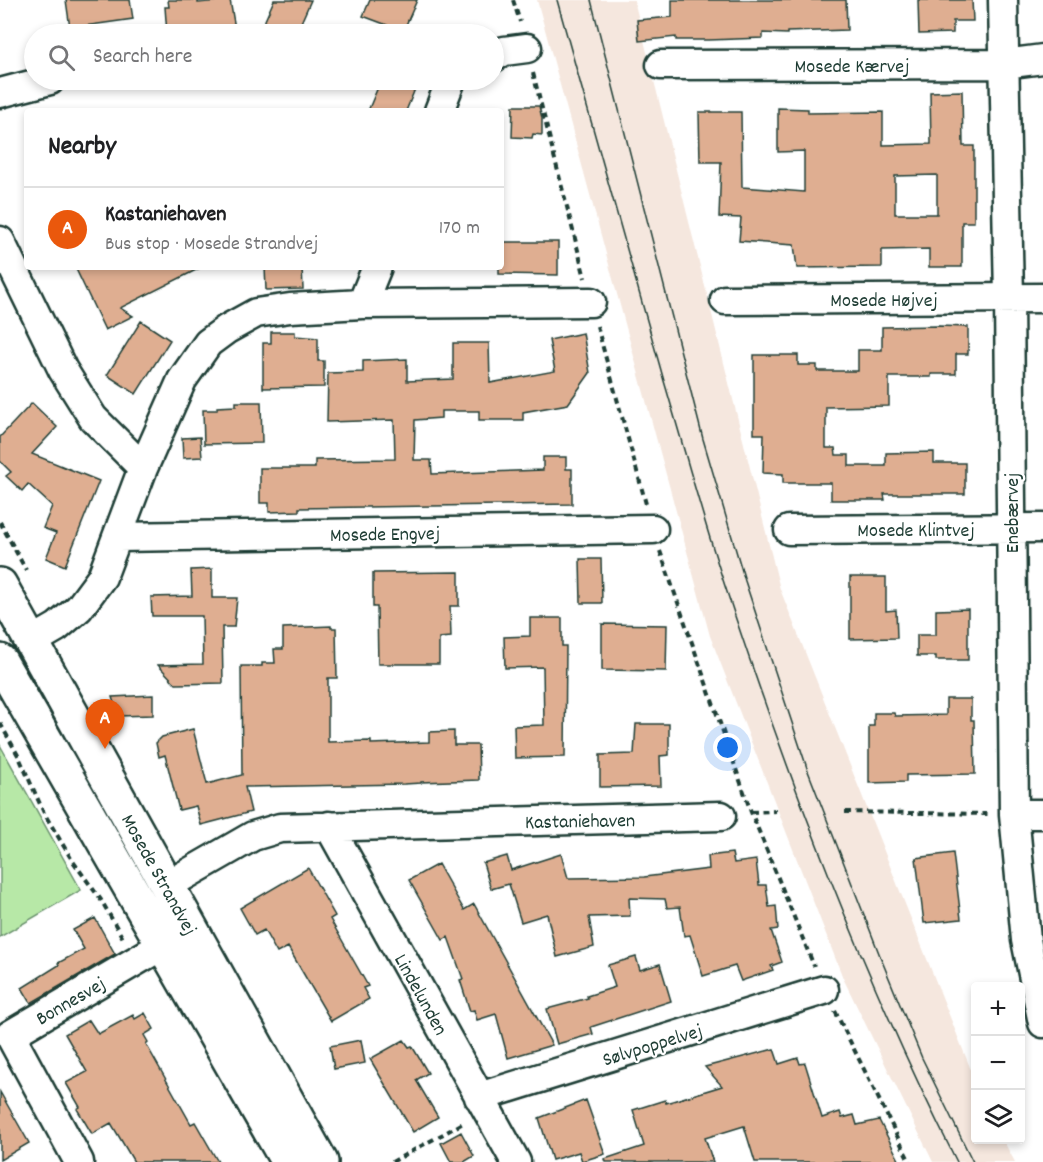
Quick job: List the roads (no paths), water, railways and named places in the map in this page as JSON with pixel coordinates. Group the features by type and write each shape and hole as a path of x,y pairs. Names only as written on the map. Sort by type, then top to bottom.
{"main road":[{"name":"Mosede Strandvej","path":"0,585 321,1162"},
{"name":"Mosede Strandvej","path":"0,661 288,1162"}],"street":[{"name":"Enebærvej","path":"1004,0 1014,814 1026,940 1043,1023"},
{"path":"504,51 527,48"},
{"name":"Mosede Kærvej","path":"661,65 1004,64 1043,59"},
{"path":"0,93 24,87"},
{"path":"440,108 448,90"},
{"path":"0,241 63,370 93,418 143,468"},
{"path":"362,304 376,270"},
{"name":"Mosede Højvej","path":"725,300 1043,298"},
{"path":"31,642 57,627 79,608 102,576 143,468 182,380 208,343 226,329 256,314 290,308 362,304 591,302"},
{"name":"Mosede Klintvej","path":"789,530 1043,528"},
{"name":"Mosede Engvej","path":"118,537 653,529"},
{"path":"1014,814 1043,814"},
{"name":"Kastaniehaven","path":"166,886 253,836 280,828 721,816"},
{"name":"Lindelunden","path":"329,826 516,1162"},
{"name":"Bonnesvej","path":"80,1162 10,1035 163,945"},
{"name":"Sølvpoppelvej","path":"482,1103 824,990"}],"tram line":[{"path":"557,0 664,381 724,583 749,657 802,804 859,949 890,1021 957,1162"},
{"path":"591,0 703,439 745,581 808,771 882,961 922,1058 973,1162"}],"place":[{"name":"Kastaniehaven","path":"105,749"}]}
